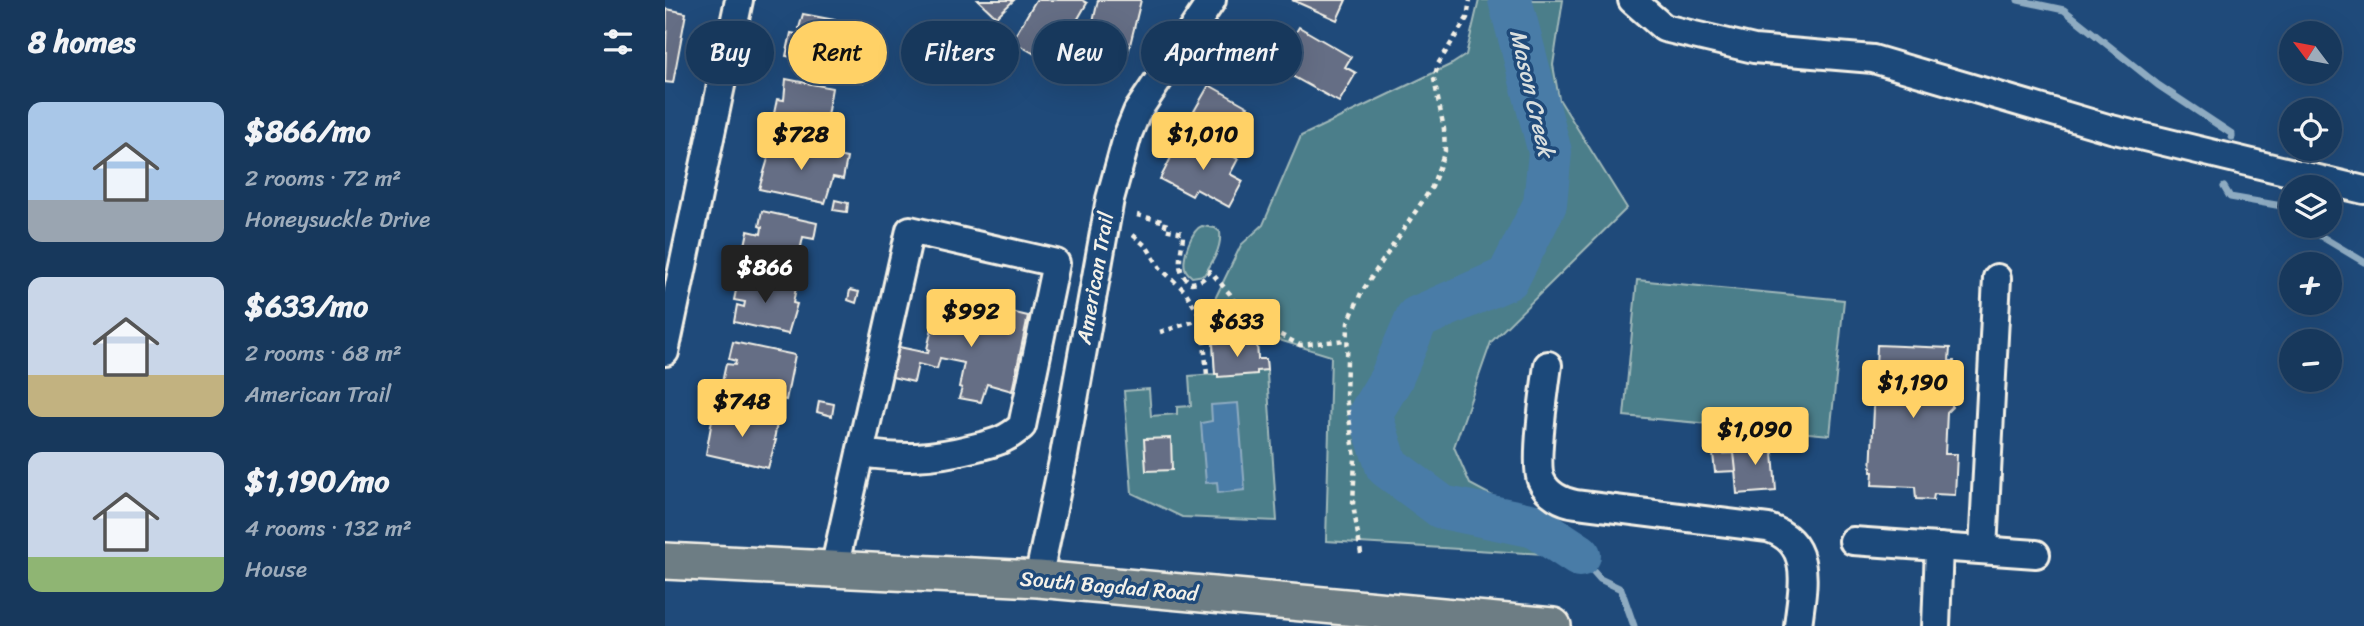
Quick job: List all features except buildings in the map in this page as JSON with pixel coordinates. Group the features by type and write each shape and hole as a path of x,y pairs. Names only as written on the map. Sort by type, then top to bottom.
{"main road":[{"name":"South Bagdad Road","path":"665,561 1038,579 1324,616 1553,626"}],"street":[{"path":"667,336 739,0"},
{"name":"American Trail","path":"1038,579 1063,461 1110,199 1120,160 1137,112 1212,0"},
{"path":"1632,0 1664,28 1754,49 1873,59 2111,129 2364,190"},
{"path":"834,569 860,453 910,230 1056,263 1022,426 1007,439 947,455 906,458 860,453"},
{"path":"1983,550 1997,278"},
{"path":"1548,365 1538,459 1539,478 1544,486 1558,499 1567,503 1768,528 1785,535 1799,552 1803,572 1798,626"},
{"path":"1853,541 2036,554"},
{"path":"1936,626 1940,547"}],"path":[{"path":"1360,554 1353,504 1355,458 1346,397 1348,323 1361,293 1439,174 1445,151 1444,128 1434,79 1438,64 1467,18 1470,0"},
{"path":"1137,215 1166,222 1164,229 1183,233 1178,266 1180,273 1191,284"},
{"path":"1133,235 1147,247 1160,268 1185,291 1202,319 1207,374"},
{"path":"1185,291 1191,284 1205,278 1210,271 1230,294 1242,315 1300,345 1346,340"},
{"path":"1238,341 1238,324 1242,315"},
{"path":"1160,332 1202,319"},
{"path":"1203,334 1238,332"}],"green space":[{"path":"1479,0 1563,0 1553,65 1559,99 1627,208 1491,342 1454,447 1470,484 1579,542 1560,555 1326,541 1331,356 1217,321 1214,301 1241,245 1263,225 1301,136 1466,55"},
{"path":"1202,226 1215,228 1220,232 1219,244 1204,275 1192,277 1185,269 1185,257 1191,238"},
{"path":"1637,280 1844,300 1830,435 1624,416"},
{"path":"1254,340 1257,344 1258,359 1266,359 1277,521 1182,517 1132,493 1124,391 1149,389 1151,416 1177,414 1177,407 1191,406 1189,376 1215,374 1213,343"}],"water":[{"path":"1238,403 1245,490 1218,493 1217,482 1206,483 1201,423 1212,421 1211,405"}],"waterway":[{"name":"Mason Creek","path":"1510,0 1550,152 1545,204 1508,278 1417,318 1391,379 1370,414 1387,466 1442,507 1535,526 1579,555"},
{"path":"2018,0 2064,10 2158,85 2232,134 2232,137"},
{"path":"2224,187 2230,197 2279,205"},
{"path":"2324,238 2364,262"},
{"name":"Mason Creek","path":"1579,555 1600,579 1621,589 1634,626"}]}
